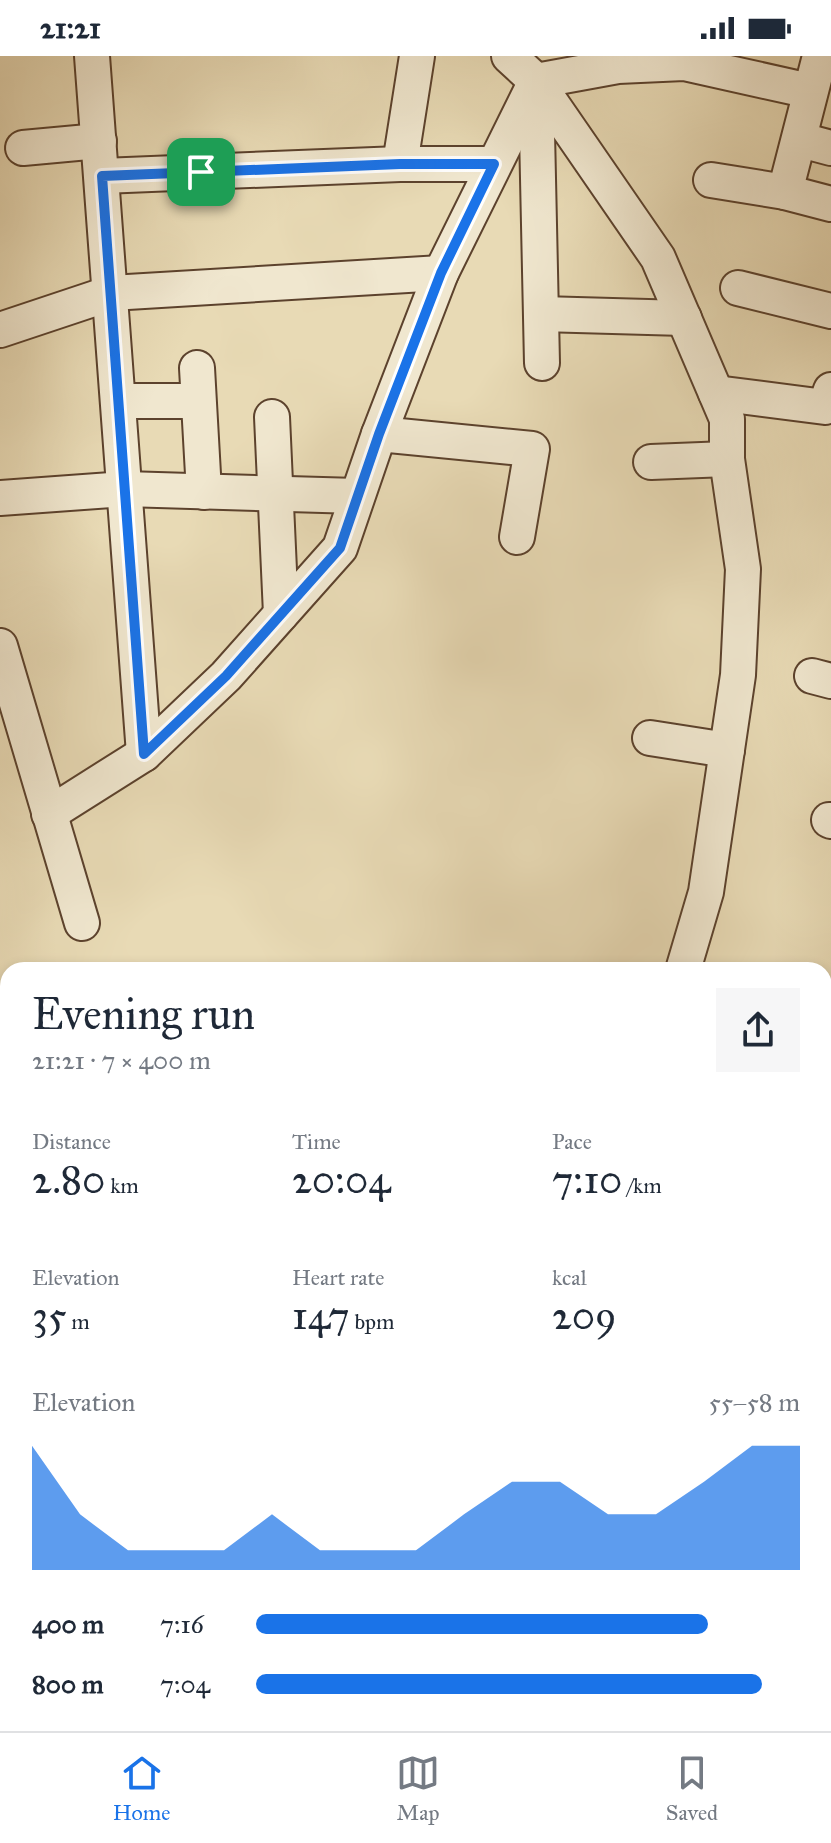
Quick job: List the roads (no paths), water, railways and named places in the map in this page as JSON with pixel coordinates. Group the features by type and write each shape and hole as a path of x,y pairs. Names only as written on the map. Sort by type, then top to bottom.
{"street":[{"path":"92,56 144,754"},
{"path":"400,164 417,56"},
{"path":"509,56 536,81 658,258 727,419 727,459 743,569 738,675 706,892 685,962"},
{"path":"536,81 618,66 684,63 820,68 816,144 785,192"},
{"path":"49,814 144,754 226,676 340,548 379,434 441,273 536,81"},
{"path":"536,81 542,363"},
{"path":"23,148 99,141"},
{"path":"102,176 400,164 494,164"},
{"path":"711,180 785,192 831,204"},
{"path":"0,330 111,293 441,273"},
{"path":"738,288 831,311"},
{"path":"541,314 684,318"},
{"path":"119,401 198,384 204,492"},
{"path":"716,393 825,407 831,390"},
{"path":"272,417 281,614"},
{"path":"379,434 532,449 517,537"},
{"path":"651,462 727,459"},
{"path":"0,498 125,489 357,496"},
{"path":"3,664 82,923"},
{"path":"650,738 727,750"}]}
